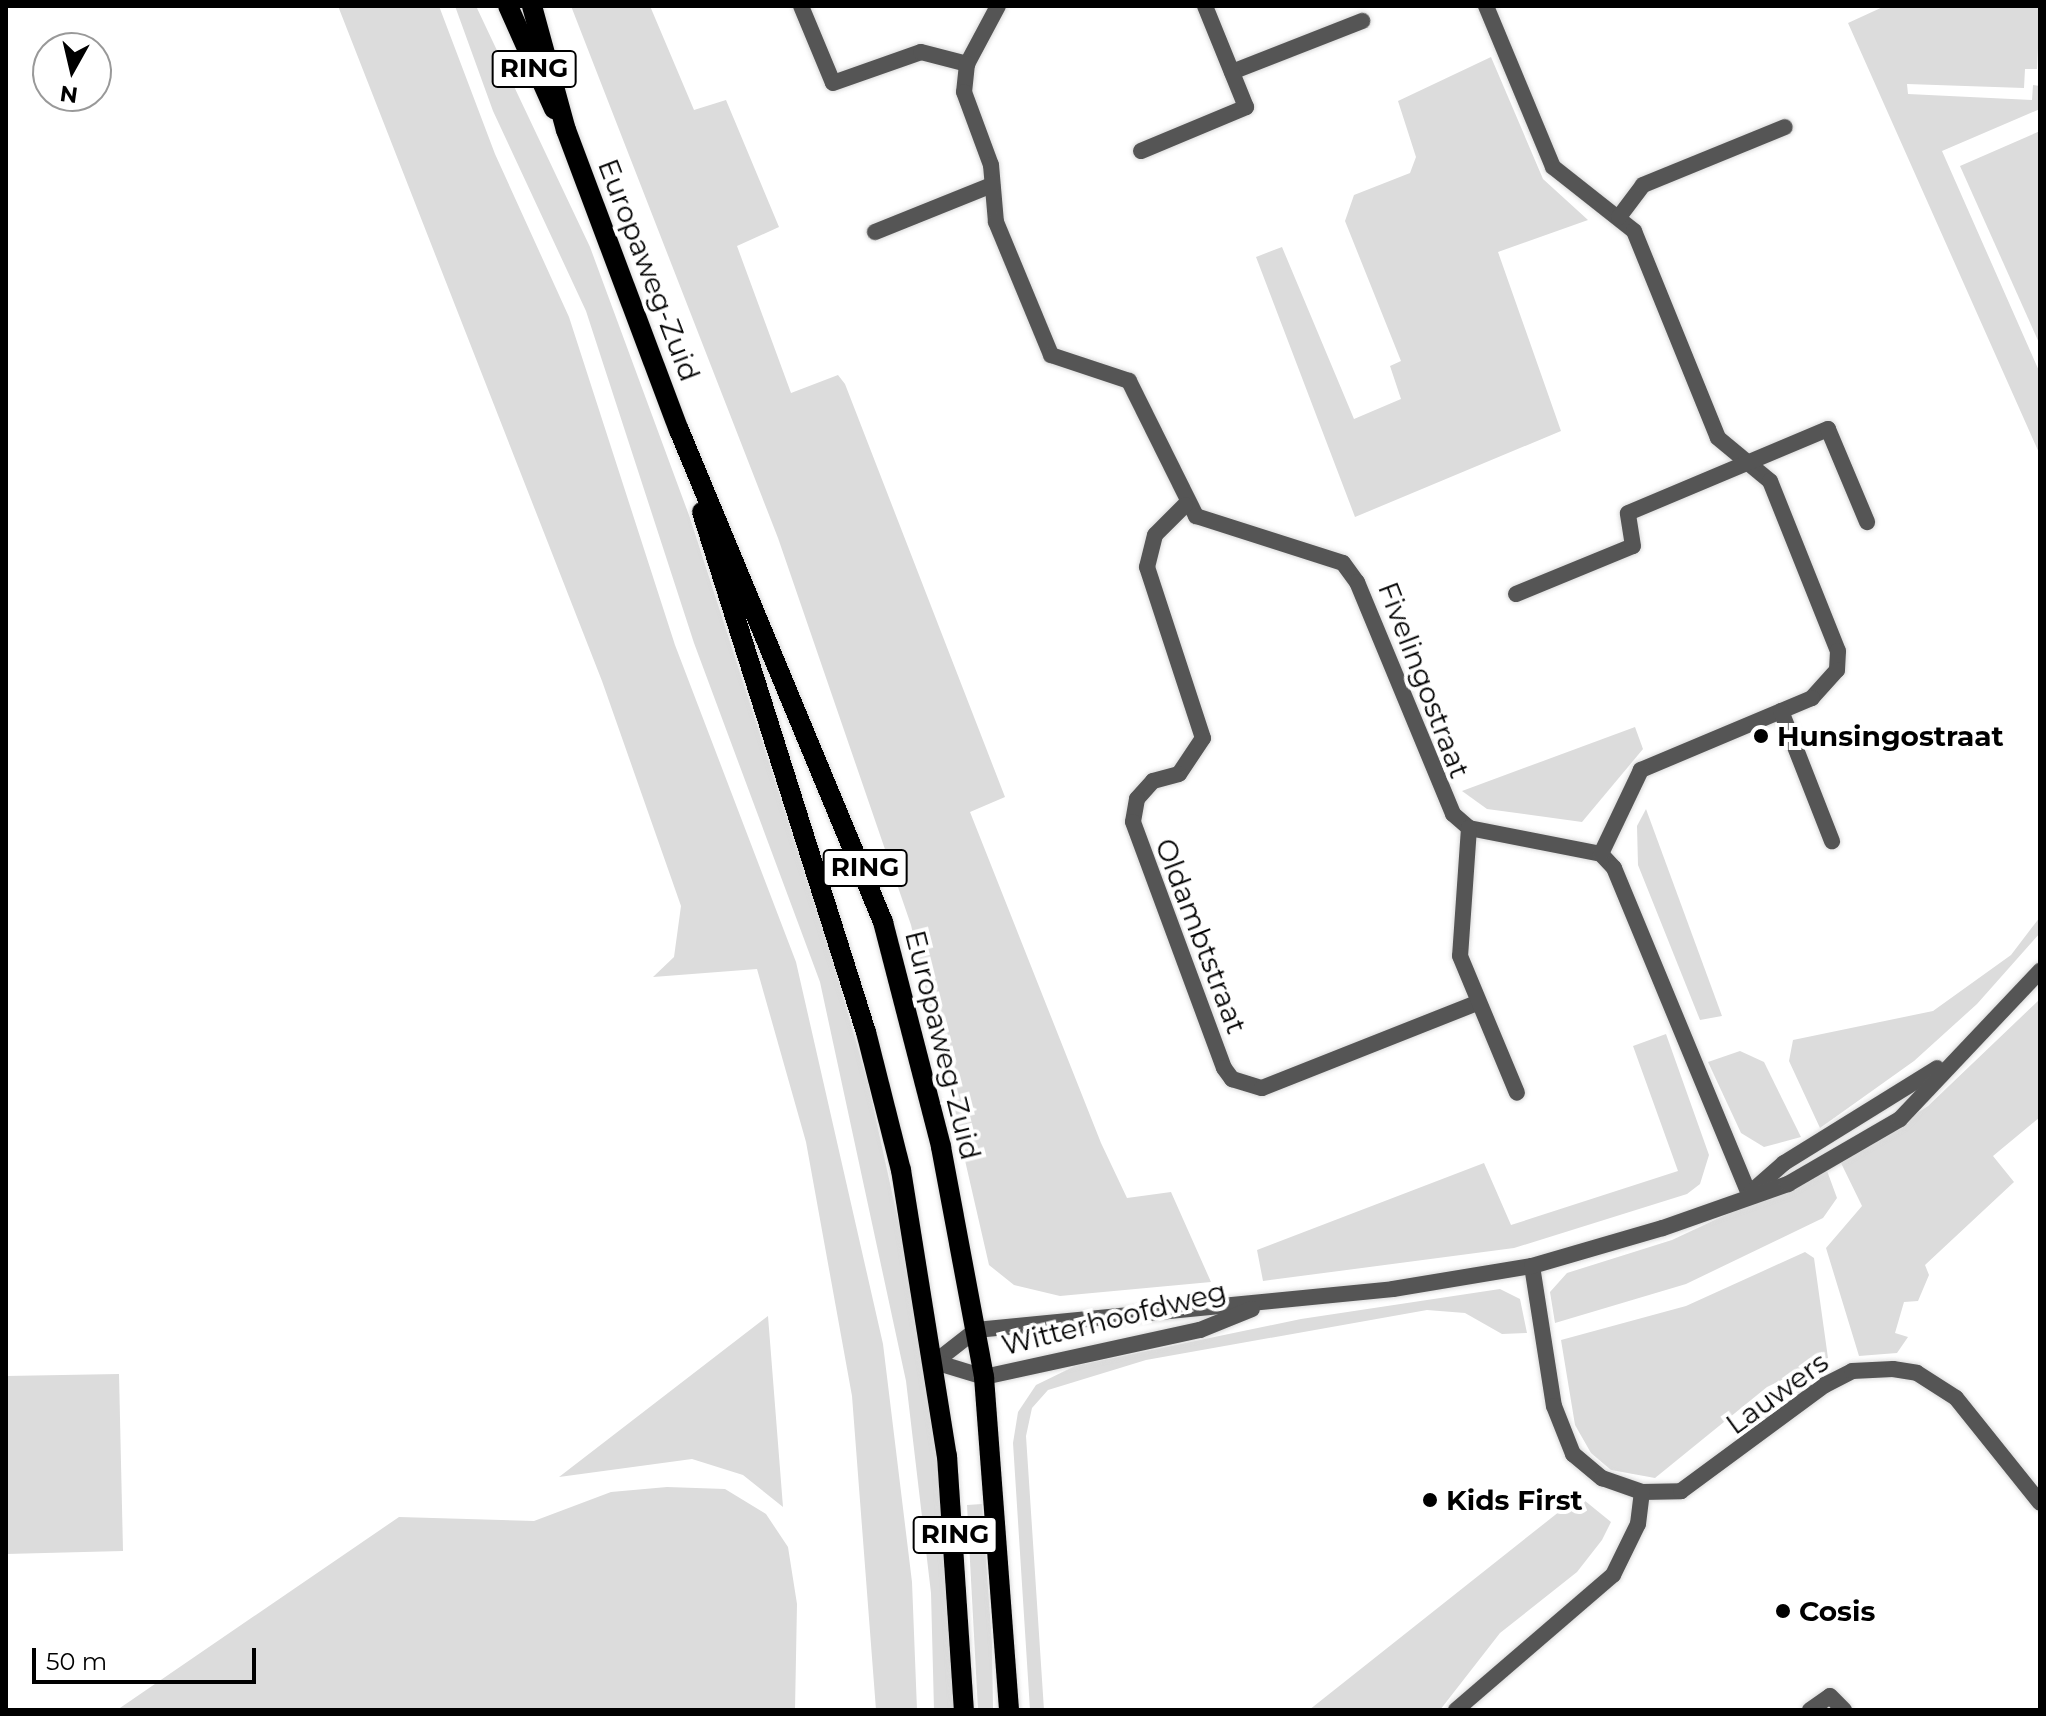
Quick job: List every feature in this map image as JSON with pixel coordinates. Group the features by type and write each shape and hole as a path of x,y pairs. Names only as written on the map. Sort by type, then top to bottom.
{"main road":[{"name":"Europaweg-Zuid","path":"508,6 566,130 679,430 883,922 941,1147 984,1377 1009,1710"},
{"name":"Europaweg-Zuid","path":"532,6 566,130"},
{"name":"Europaweg-Zuid","path":"679,430 866,1032 901,1170 935,1362 958,1562 964,1710"}],"street":[{"path":"801,6 833,83 921,52 967,64"},
{"path":"998,6 967,64 964,92 992,185 996,222 1051,355 1129,381 1185,505"},
{"path":"1141,151 1246,107 1205,6"},
{"path":"1486,6 1553,167 1634,231 1718,438 1743,463 1770,481 1838,651 1829,685 1781,711 1641,770 1601,854"},
{"path":"1232,72 1362,21"},
{"path":"1619,217 1643,185 1785,127"},
{"path":"875,232 992,185"},
{"path":"1516,594 1633,546 1628,513 1828,429 1867,522"},
{"name":"Fivelingostraat","path":"1185,505 1208,524 1343,563 1357,582 1442,798 1469,828"},
{"name":"Oldambtstraat","path":"1185,505 1155,535 1147,567 1203,738 1179,774 1153,781 1137,799 1133,822 1224,1068 1232,1079 1262,1088 1477,1003"},
{"path":"1781,711 1832,841"},
{"path":"1517,1093 1460,956 1469,828 1601,854 1621,882 1749,1194"},
{"name":"Witterhoofdweg","path":"935,1362 976,1330 1194,1305 1257,1307 1532,1266 1599,1251 1832,1163 1900,1119 1952,1059 2040,971"},
{"name":"Witterhoofdweg","path":"1749,1194 1784,1163 1952,1059"},
{"name":"Lauwers","path":"1532,1266 1554,1406 1573,1454 1602,1478 1642,1492 1669,1493 1703,1482 1825,1385 1874,1368 1939,1384 2040,1503"},
{"name":"Witterhoofdweg","path":"935,1362 984,1377 1200,1330 1257,1307"},
{"path":"1456,1710 1613,1575 1638,1524 1642,1492"},
{"path":"1810,1710 1830,1696 1844,1710"}],"shaded area":[{"path":"338,6 439,6 495,154 569,317 675,645 796,962 883,1344 912,1582 917,1710 876,1710 852,1396 806,1142 757,969 653,977 674,957 681,906 602,681"},
{"path":"455,6 476,6 590,247 690,518 830,951 868,1083 913,1288 937,1455 954,1710 934,1710 931,1593 906,1381 820,982 694,643 586,311 493,111"},
{"path":"571,6 650,6 694,110 726,100 779,227 737,246 791,393 838,375 845,384 1005,797 970,812 1101,1143 1127,1198 1171,1192 1211,1282 1060,1296 1014,1285 989,1265 911,925 778,538"},
{"path":"1885,6 2040,6 2037,69 2025,69 2024,88 1907,84 1908,94 2032,100 2033,85 2040,86 2040,109 1942,151 2040,373 2040,455 1848,23"},
{"path":"1491,57 1543,179 1588,220 1498,252 1561,431 1355,517 1256,257 1282,247 1354,419 1401,399 1390,366 1401,361 1345,221 1354,195 1410,173 1416,157 1398,101"},
{"path":"2040,131 2040,345 1960,166"},
{"path":"1635,727 1643,749 1582,822 1487,809 1462,791"},
{"path":"1646,809 1722,1016 1700,1020 1638,865 1637,826"},
{"path":"2040,917 2040,933 1977,1004 1914,1061 1820,1128 1789,1061 1793,1040 1933,1011 2011,955"},
{"path":"2040,999 2040,1117 1993,1156 2014,1182 1925,1265 1929,1275 1918,1301 1904,1302 1895,1333 1908,1337 1897,1353 1859,1356 1826,1248 1862,1206 1841,1163 1928,1106"},
{"path":"1666,1034 1709,1155 1700,1184 1687,1194 1514,1248 1263,1281 1257,1250 1484,1163 1511,1225 1678,1171 1633,1046"},
{"path":"1740,1051 1764,1062 1801,1137 1764,1147 1741,1133 1708,1062"},
{"path":"1826,1168 1837,1198 1823,1218 1686,1284 1555,1323 1550,1292 1567,1273 1672,1240"},
{"path":"1805,1252 1814,1258 1828,1358 1767,1387 1655,1478 1611,1470 1591,1453 1575,1425 1561,1340 1686,1306"},
{"path":"1500,1289 1520,1299 1527,1333 1502,1334 1465,1313 1427,1310 1146,1360 1048,1390 1032,1408 1026,1436 1044,1710 1030,1710 1013,1443 1018,1412 1036,1385 1075,1366 1301,1319"},
{"path":"768,1316 783,1507 743,1475 692,1459 559,1477"},
{"path":"119,1374 123,1551 6,1554 6,1376"},
{"path":"667,1487 725,1489 766,1514 788,1547 797,1604 795,1710 117,1710 399,1517 534,1521 611,1492"},
{"path":"1579,1496 1611,1522 1602,1540 1577,1572 1500,1633 1440,1710 1309,1710"},
{"path":"982,1504 992,1643 993,1710 978,1710 967,1505"}],"place":[{"name":"Hunsingostraat","path":"1761,736"},
{"name":"Kids First","path":"1430,1500"},
{"name":"Cosis","path":"1783,1611"}]}
